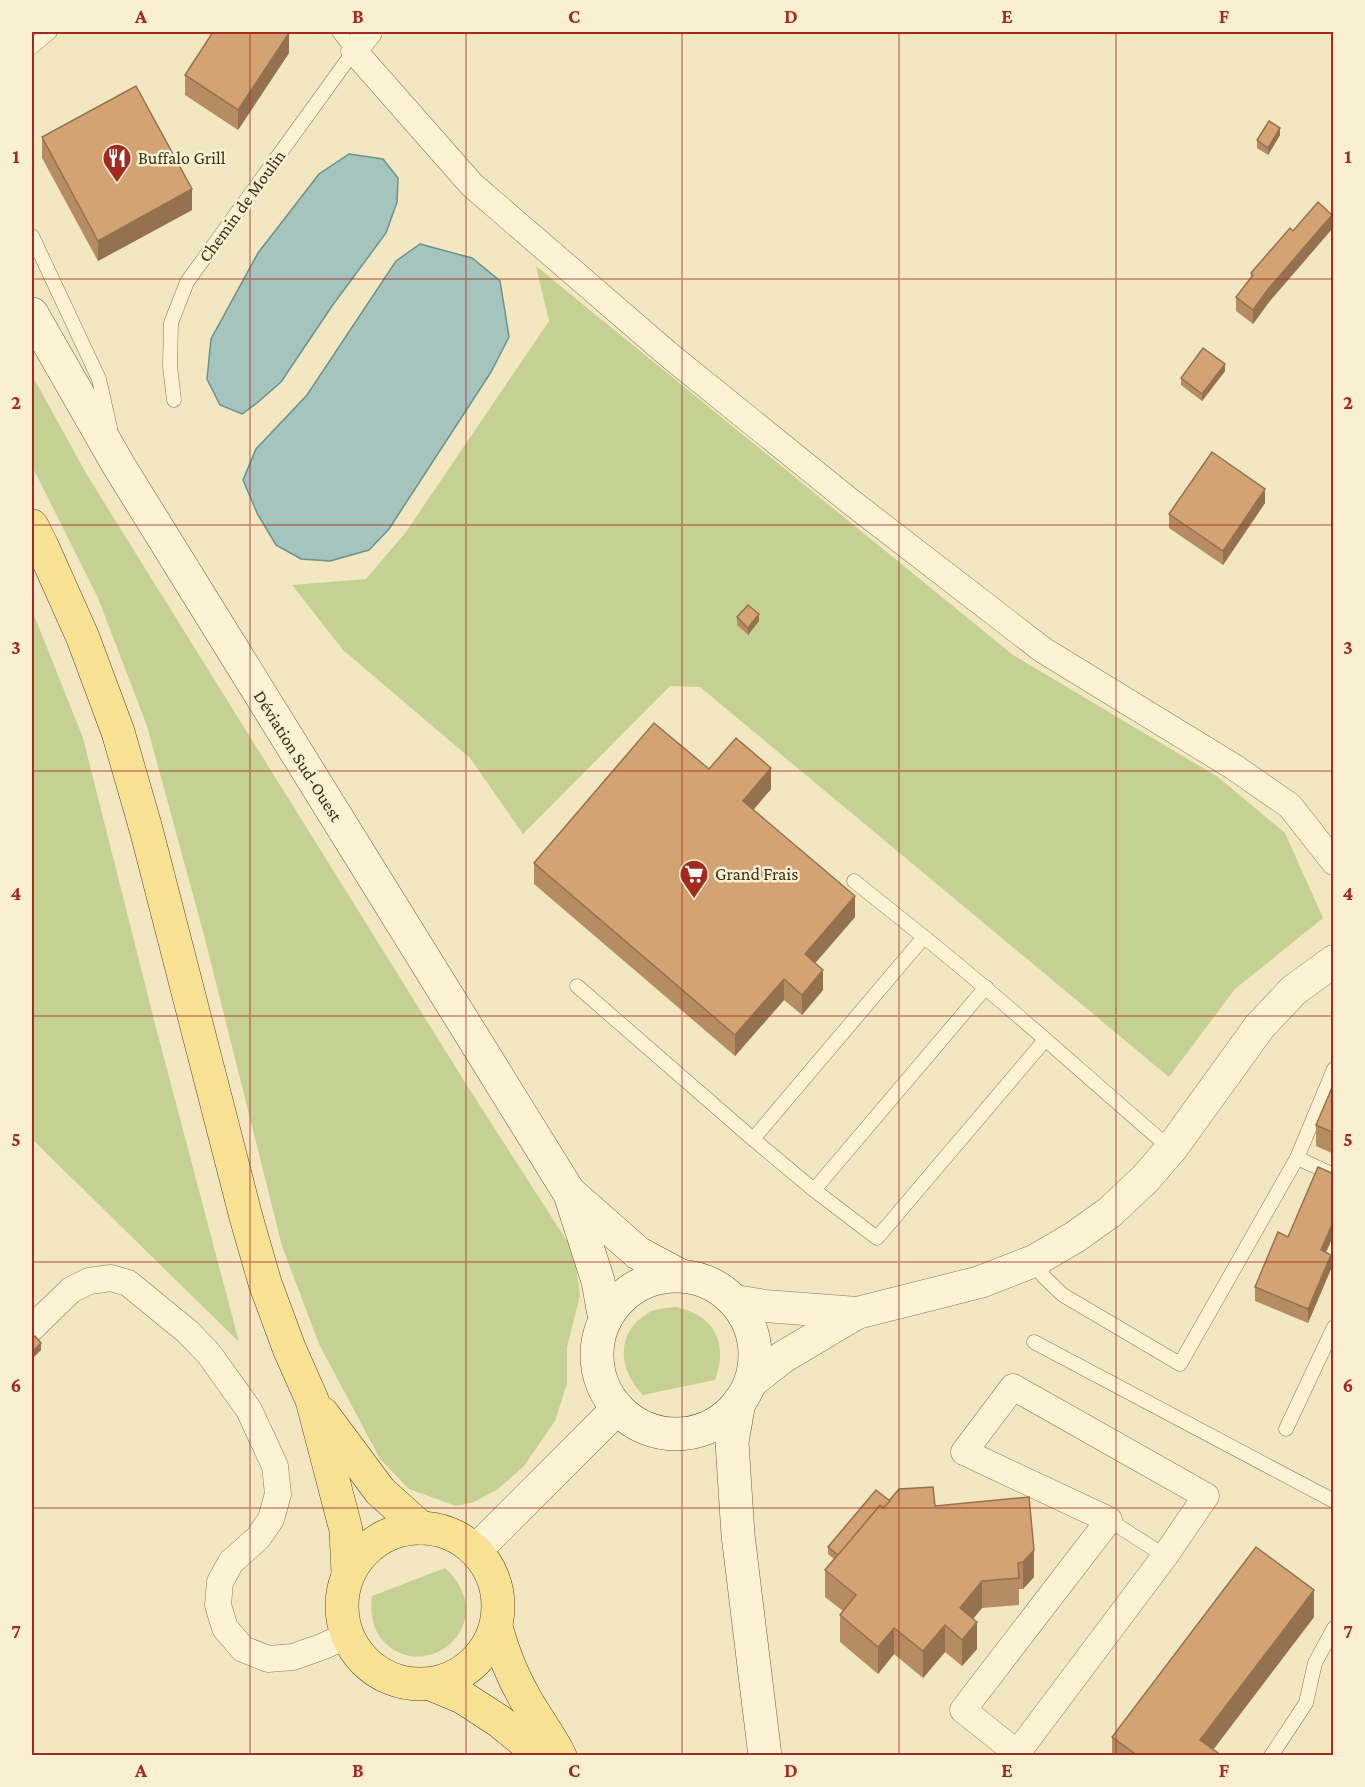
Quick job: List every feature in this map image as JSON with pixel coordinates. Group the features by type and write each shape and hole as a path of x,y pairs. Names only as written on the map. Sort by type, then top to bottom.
{"main road":[{"name":"Déviation Sud-Ouest","path":"32,314 119,465 570,1194"},
{"path":"32,526 83,638 118,732 146,829 265,1283 289,1348 312,1400 346,1530 348,1574 342,1597 343,1621 347,1635 365,1662 384,1676 407,1683 431,1684 462,1697 499,1721 542,1755"},
{"path":"570,1194 638,1253 679,1275 700,1279 719,1287 735,1301 747,1319 754,1340 755,1361 732,1442 738,1534 765,1755"},
{"path":"570,1194 598,1281 605,1320"},
{"path":"679,1275 657,1278 636,1287 618,1301 605,1320 598,1338 596,1358 599,1377 610,1400 628,1419 646,1429 667,1434 687,1434 707,1428 725,1418 745,1393"},
{"path":"312,1400 381,1491 421,1528"},
{"path":"348,1574 362,1553 382,1537 406,1529 431,1528 455,1536 476,1550 490,1571 497,1595 496,1627 505,1659 526,1701 560,1755"},
{"path":"431,1684 454,1676 474,1663 488,1644 496,1627"}],"street":[{"path":"354,38 472,185 669,355 851,502 1043,650 1234,767 1290,806 1334,862"},
{"path":"745,1393 783,1357 856,1313 980,1282 1034,1261 1075,1237 1110,1212 1145,1179 1171,1149 1260,1026 1294,990 1331,969"},
{"path":"32,1328 71,1290 89,1281 111,1278 128,1283 189,1332 209,1354 249,1410 275,1466 278,1494 271,1519 258,1538 231,1562 220,1582 218,1605 225,1629 243,1649 268,1659 293,1657 347,1635"},
{"path":"735,1301 765,1306 856,1313"},
{"path":"1013,1387 1206,1496 1165,1556 1020,1754 963,1710 1109,1520 964,1452 1013,1387"},
{"path":"476,1550 618,1408"}],"lane":[{"path":"32,47 50,32"},
{"name":"Chemin de Moulin","path":"174,400 170,366 171,323 187,282 354,38"},
{"path":"32,236 99,379 119,465"},
{"path":"855,881 986,987 1171,1149"},
{"path":"753,1139 924,937"},
{"path":"577,986 753,1139 876,1238 1045,1040"},
{"path":"814,1190 986,987"},
{"path":"1034,1261 1044,1277 1063,1295 1180,1364 1297,1158 1334,1069"},
{"path":"1297,1158 1334,1175"},
{"path":"1286,1429 1334,1327"},
{"path":"1034,1342 1334,1501"},
{"path":"1109,1520 1165,1556"},
{"path":"1271,1755 1306,1703 1315,1663 1334,1629"}],"green space":[{"path":"536,266 1013,655 1218,777 1285,833 1323,918 1235,989 1169,1077 700,687 670,686 523,834 470,758 343,650 292,585 366,579 406,532 549,321"},
{"path":"32,375 87,475 468,1087 574,1252 580,1296 567,1347 567,1383 555,1421 524,1466 498,1489 474,1502 456,1506 409,1489 380,1459 319,1344 282,1246 204,935 147,726 98,598 32,466"},
{"path":"32,610 83,738 155,1024 239,1342 32,1139"},
{"path":"676,1307 700,1317 715,1333 720,1354 715,1380 643,1395 635,1385 625,1363 625,1341 637,1321 648,1313 658,1309"},
{"path":"445,1568 461,1588 466,1608 463,1626 453,1641 438,1652 421,1656 403,1654 385,1643 377,1633 373,1621 372,1596"}],"water":[{"path":"349,154 383,159 398,178 397,202 386,233 332,306 281,382 242,414 220,405 207,379 211,339 258,253 319,174"},
{"path":"420,244 472,258 500,281 509,337 491,372 389,529 369,550 330,561 301,559 276,545 258,515 243,480 256,449 307,395 396,261"}],"building":[{"path":"213,32 289,33 238,110 185,75"},
{"name":"Buffalo Grill","path":"136,86 192,189 98,241 42,137"},
{"path":"1269,121 1280,128 1268,148 1257,140"},
{"path":"1318,202 1332,215 1253,310 1236,297 1253,275 1251,273 1290,228 1293,231"},
{"path":"1203,348 1225,364 1202,394 1181,378"},
{"path":"1212,452 1265,489 1223,551 1169,514"},
{"path":"748,605 759,614 748,628 737,617"},
{"name":"Grand Frais","path":"654,723 709,769 736,738 771,768 743,801 855,896 805,954 823,970 802,995 784,979 735,1035 534,863"},
{"path":"1334,1083 1334,1133 1316,1125"},
{"path":"1318,1167 1334,1174 1334,1220 1321,1250 1331,1255 1308,1309 1255,1287 1278,1232 1288,1237"},
{"path":"35,1336 41,1343 32,1352 32,1339"},
{"path":"933,1487 935,1506 1029,1497 1034,1550 1023,1562 1018,1563 1019,1578 982,1581 960,1608 977,1622 962,1640 945,1625 923,1651 894,1628 878,1647 840,1615 856,1595 825,1570 880,1505 883,1508 899,1489"},
{"path":"876,1490 890,1501 883,1508 880,1505 838,1555 828,1547"},
{"path":"1256,1547 1314,1590 1200,1740 1221,1755 1137,1755 1112,1737"}],"place":[{"name":"Buffalo Grill","path":"117,184"},
{"name":"Grand Frais","path":"694,900"}]}
